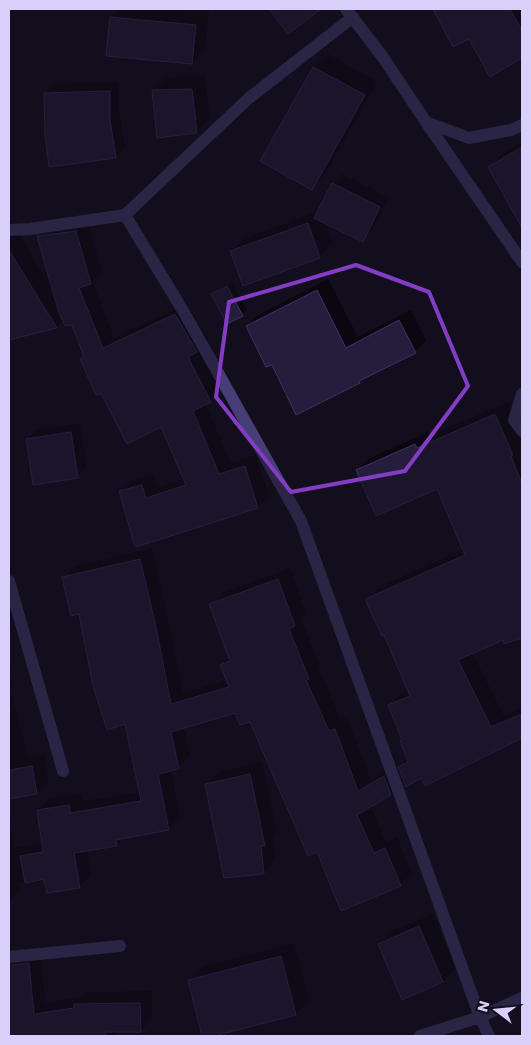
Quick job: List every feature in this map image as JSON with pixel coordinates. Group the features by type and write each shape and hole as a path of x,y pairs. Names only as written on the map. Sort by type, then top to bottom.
{"street":[{"path":"9,230 30,229 125,215 249,98 350,13 382,56 522,262"},
{"path":"426,122 469,138 511,130 522,125"},
{"path":"125,215 185,314 301,521 480,1017 489,1036"},
{"path":"522,394 514,420 522,431"},
{"path":"9,581 63,771"},
{"path":"9,957 120,946"},
{"path":"420,1036 480,1017 522,998"}],"highlighted area":[{"path":"356,265 429,292 468,386 405,471 291,492 216,397 229,302"}],"building":[{"path":"269,9 321,9 288,34"},
{"path":"433,9 510,9 522,30 522,58 490,77 469,39 453,47"},
{"path":"110,17 196,25 192,64 106,56"},
{"path":"313,67 365,95 312,190 260,161"},
{"path":"192,89 197,133 157,138 152,90"},
{"path":"110,91 110,120 116,158 49,167 45,135 44,93"},
{"path":"522,147 522,228 488,167"},
{"path":"332,183 380,207 363,242 314,218"},
{"path":"308,223 320,258 243,286 230,251"},
{"path":"76,231 91,284 79,288 103,348 175,314 197,352 188,357 211,402 193,411 219,474 245,466 258,508 135,547 119,491 142,485 146,498 186,485 161,427 127,444 101,393 96,395 80,359 84,357 72,325 65,326 59,313 37,236"},
{"path":"9,250 57,328 9,340"},
{"path":"227,286 243,316 227,324 211,294"},
{"path":"317,290 346,348 399,320 416,353 296,415 272,365 266,367 246,326"},
{"path":"495,414 513,455 511,456 522,484 522,638 504,644 503,640 458,660 491,727 522,714 522,738 425,786 421,778 406,787 398,767 408,762 400,741 402,740 388,705 410,696 384,635 382,636 365,599 465,555 437,489 376,516 356,470 415,444 417,448"},
{"path":"71,432 78,478 33,485 26,439"},
{"path":"140,559 171,704 229,687 220,665 230,661 209,604 278,579 295,626 289,629 309,679 306,680 329,731 335,729 358,791 384,776 391,795 357,815 374,853 385,848 401,886 341,911 317,852 308,856 250,722 240,725 235,713 171,732 179,769 158,774 169,830 116,840 117,846 74,853 80,888 47,893 44,879 25,883 20,856 43,852 37,810 69,805 70,813 141,801 125,724 107,730 93,686 79,614 71,616 62,577"},
{"path":"32,766 37,794 9,799 9,770"},
{"path":"250,774 265,846 261,846 264,874 224,878 205,784"},
{"path":"419,926 443,982 402,1000 378,944"},
{"path":"281,956 296,1015 214,1036 202,1036 188,980"},
{"path":"29,963 34,1014 74,1008 74,1004 140,1003 141,1032 106,1032 106,1036 9,1036 9,965"}]}
